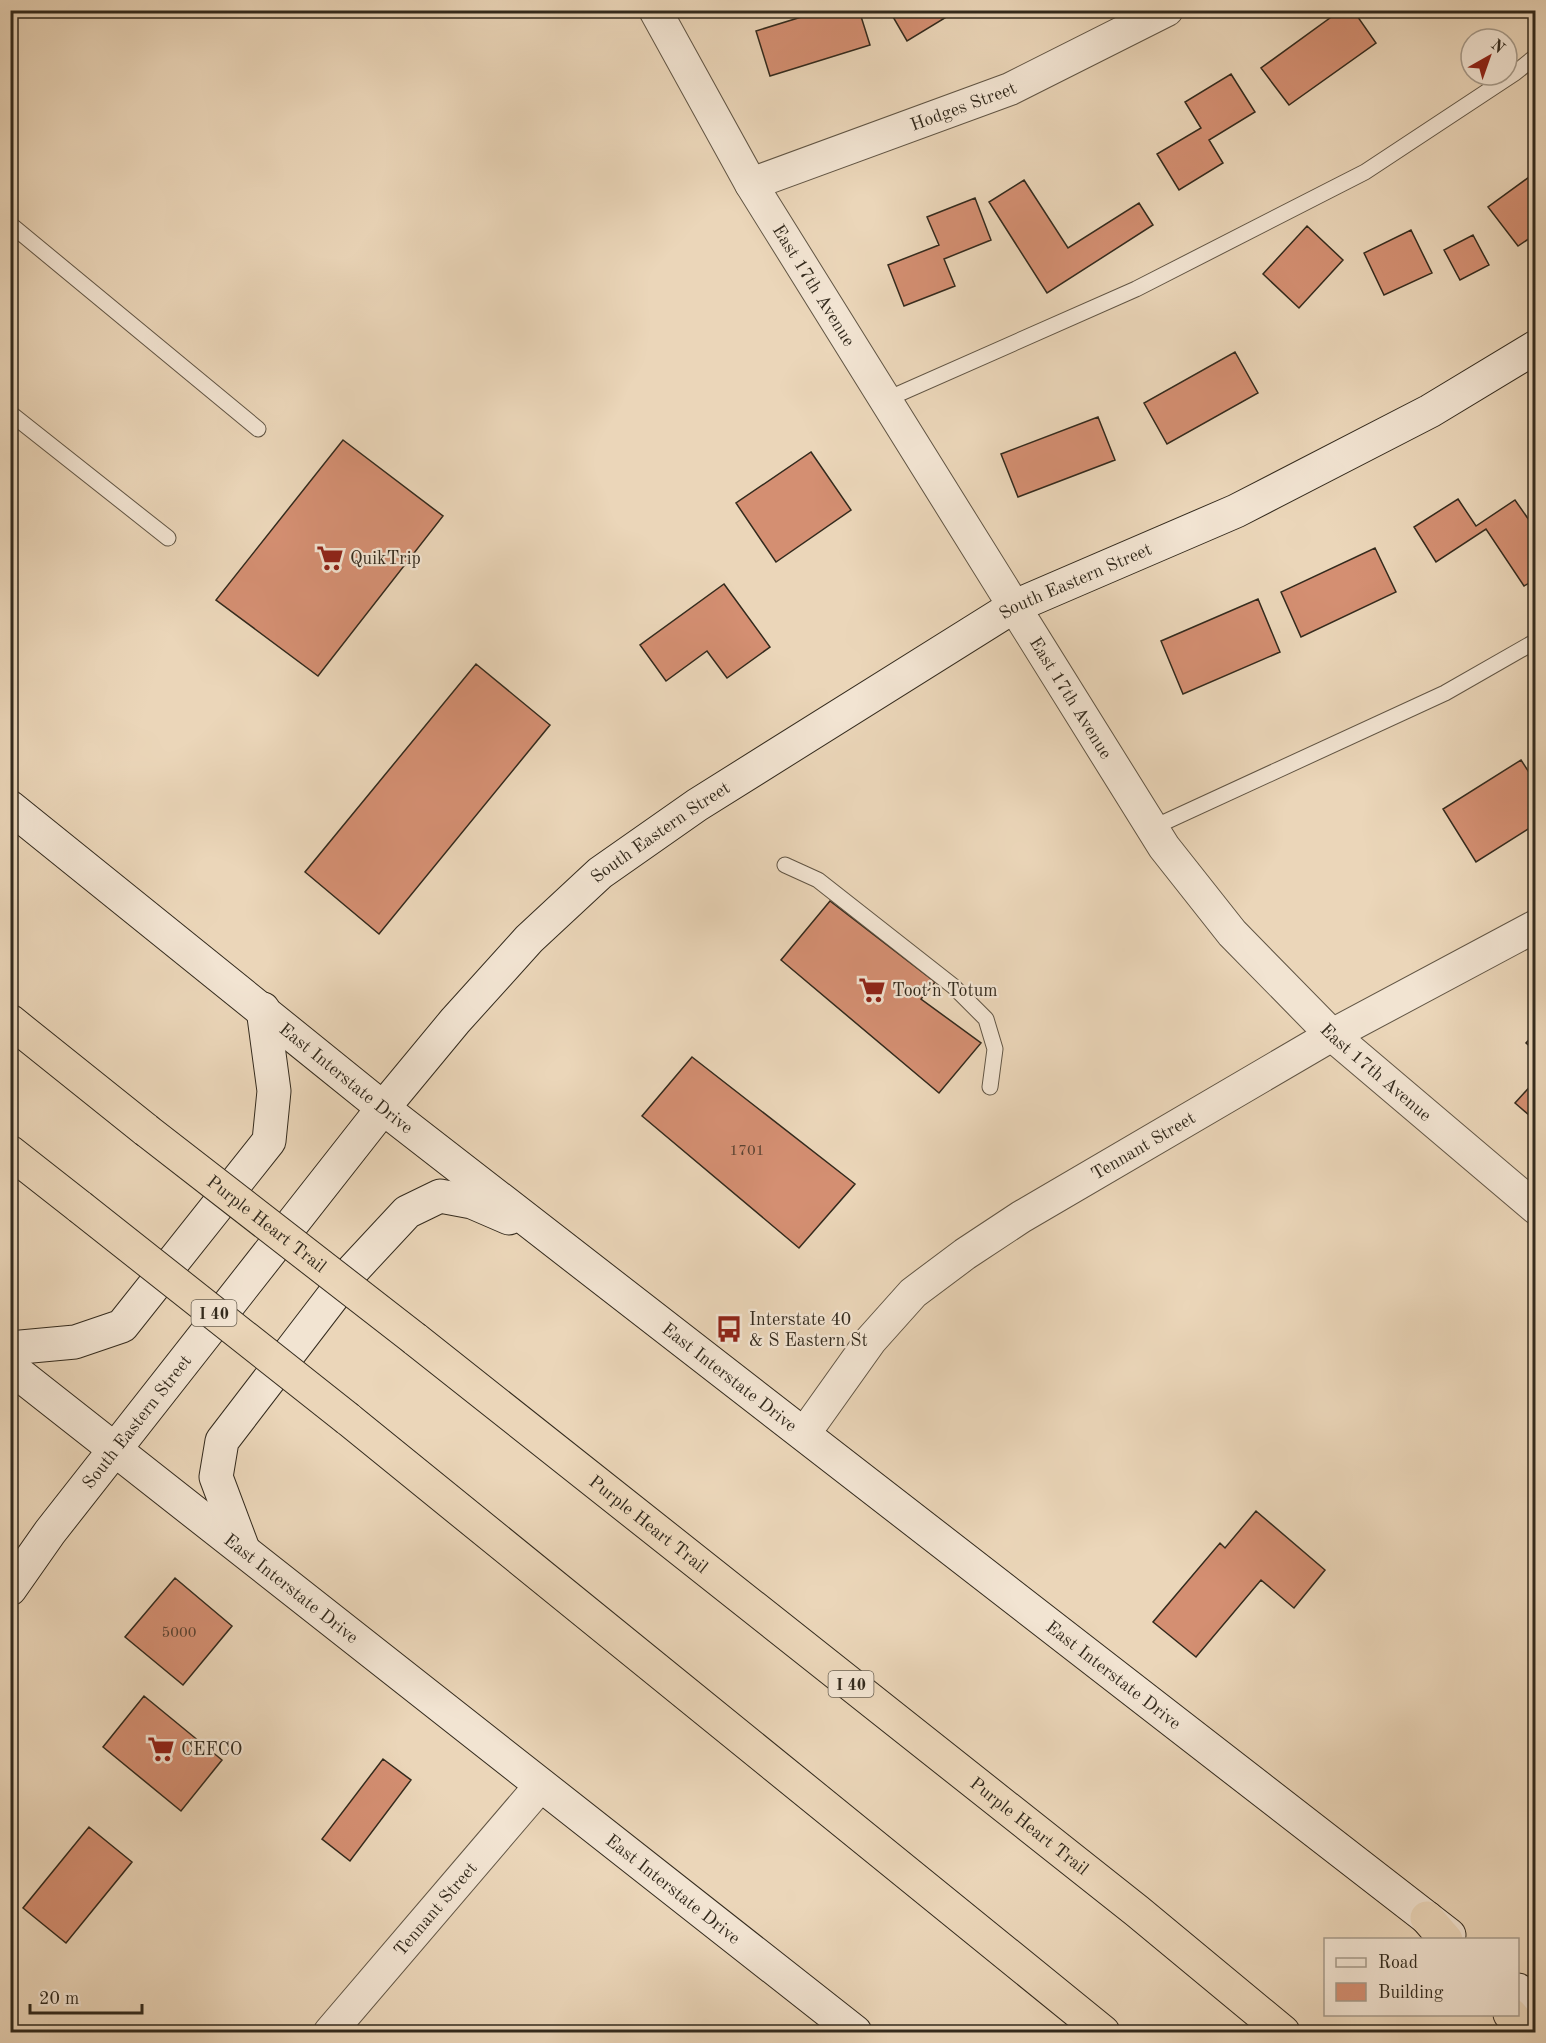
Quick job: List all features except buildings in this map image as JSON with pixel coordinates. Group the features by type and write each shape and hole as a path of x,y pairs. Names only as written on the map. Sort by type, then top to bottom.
{"highway":[{"name":"Purple Heart Trail","path":"10,1021 1137,1911 1283,2032"},
{"name":"I 40","path":"10,1152 348,1419 1103,2032"},
{"path":"1512,2016 1526,2032"}],"main road":[{"name":"South Eastern Street","path":"10,1589 50,1532 383,1107 455,1021 529,939 600,873 707,799 1013,607 1236,511 1431,411 1536,347"},
{"name":"East Interstate Drive","path":"10,807 383,1107 1436,1929 1452,1938"},
{"path":"10,1348 75,1342 122,1326 269,1141 274,1091 262,1008"},
{"path":"243,1549 216,1477 222,1441 354,1270 407,1212 440,1196 472,1202 544,1232"},
{"name":"East Interstate Drive","path":"10,1367 855,2032"},
{"path":"1519,1991 1536,2005"}],"street":[{"name":"East 17th Avenue","path":"655,10 752,184 1164,847 1232,933 1332,1035 1536,1208"},
{"name":"Hodges Street","path":"752,184 1010,89 1167,10"},
{"name":"Tennant Street","path":"804,1434 871,1340 913,1293 965,1254 1021,1217 1332,1035 1536,926"},
{"name":"Tennant Street","path":"330,2032 542,1785"}],"lane":[{"path":"885,400 1136,289 1365,172 1515,73 1536,56"},
{"path":"10,224 258,429"},
{"path":"10,413 168,538"},
{"path":"1152,828 1445,693 1536,641"},
{"path":"785,865 818,880 953,986 986,1019 995,1049 990,1087"}],"place":[{"name":"QuikTrip","path":"330,558"},
{"name":"Toot'n Totum","path":"872,990"},
{"name":"Interstate 40 & S Eastern St","path":"729,1329"},
{"name":"CEFCO","path":"161,1749"}]}
